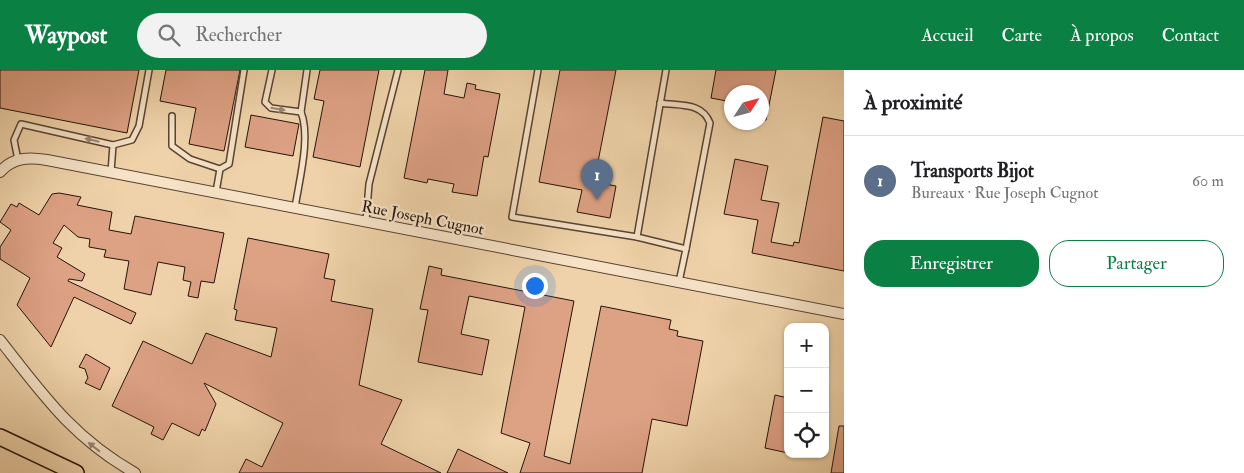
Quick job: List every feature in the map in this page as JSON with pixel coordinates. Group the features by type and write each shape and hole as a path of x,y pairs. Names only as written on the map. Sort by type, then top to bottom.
{"main road":[{"path":"0,436 76,473"}],"street":[{"name":"Rue Joseph Cugnot","path":"18,160 35,158 111,172 844,314"},
{"path":"0,172 8,164 18,160"},
{"path":"0,340 71,426 110,458 135,473"}],"lane":[{"path":"18,160 14,140 21,124 113,145 132,140 139,126 150,70"},
{"path":"172,116 172,146 190,159 220,169 229,164 244,70"},
{"path":"272,70 265,102 271,108 301,112"},
{"path":"295,208 304,140 305,121 301,112 307,70"},
{"path":"366,222 369,184 398,70"},
{"path":"538,70 512,217 636,237 686,249"},
{"path":"636,237 666,70"},
{"path":"660,103 699,108 706,113 710,123 679,282"},
{"path":"111,172 113,145"},
{"path":"216,192 220,169"}],"building":[{"path":"0,70 139,70 127,133 0,108"},
{"path":"166,70 240,70 224,151 189,144 196,108 160,101"},
{"path":"320,70 379,70 360,167 313,157 324,101 314,99"},
{"path":"425,70 448,70 444,94 464,98 467,83 476,85 475,89 500,94 488,157 484,156 477,196 452,192 454,184 428,179 427,183 404,178"},
{"path":"560,70 616,70 594,182 616,186 610,218 577,212 582,190 539,182"},
{"path":"716,70 776,70 769,105 769,85 724,85 724,100 711,98"},
{"path":"251,115 299,124 293,156 245,147"},
{"path":"823,117 844,121 844,271 752,253 758,220 724,214 735,159 768,166 761,200 779,203 771,242 793,246 794,242 799,243"},
{"path":"59,193 81,197 77,205 112,212 109,230 131,234 135,216 224,233 214,283 201,281 198,298 188,296 191,282 183,280 185,267 158,262 151,295 124,289 129,261 104,257 106,250 89,247 90,239 78,237 64,225 53,243 62,248 57,257 85,274 82,281 69,279 68,281 136,313 131,324 74,297 51,347 17,305 30,278 0,259 0,247 11,230 0,222 11,204 17,207 19,203 39,215 52,194"},
{"path":"248,238 329,254 324,278 335,280 331,301 373,309 359,385 402,400 381,444 441,473 239,473 246,459 262,467 283,423 204,383 216,404 205,431 202,429 199,436 172,423 163,440 151,434 154,427 112,406 143,341 192,364 206,333 271,357 277,328 235,320 237,310 234,309"},
{"path":"429,266 442,269 441,275 574,301 544,456 570,464 601,306 671,320 669,329 678,331 677,336 703,341 687,426 652,419 642,473 520,473 530,443 501,433 525,307 469,296 461,334 489,340 482,375 418,362 428,310 420,309"},
{"path":"86,354 110,368 100,390 85,383 88,378 85,369 79,367"},
{"path":"775,395 784,397 784,452 765,448"},
{"path":"839,426 844,426 844,473 831,473"},
{"path":"458,449 508,473 447,473"}],"place":[{"name":"Transports Bijot","path":"597,200"}]}
